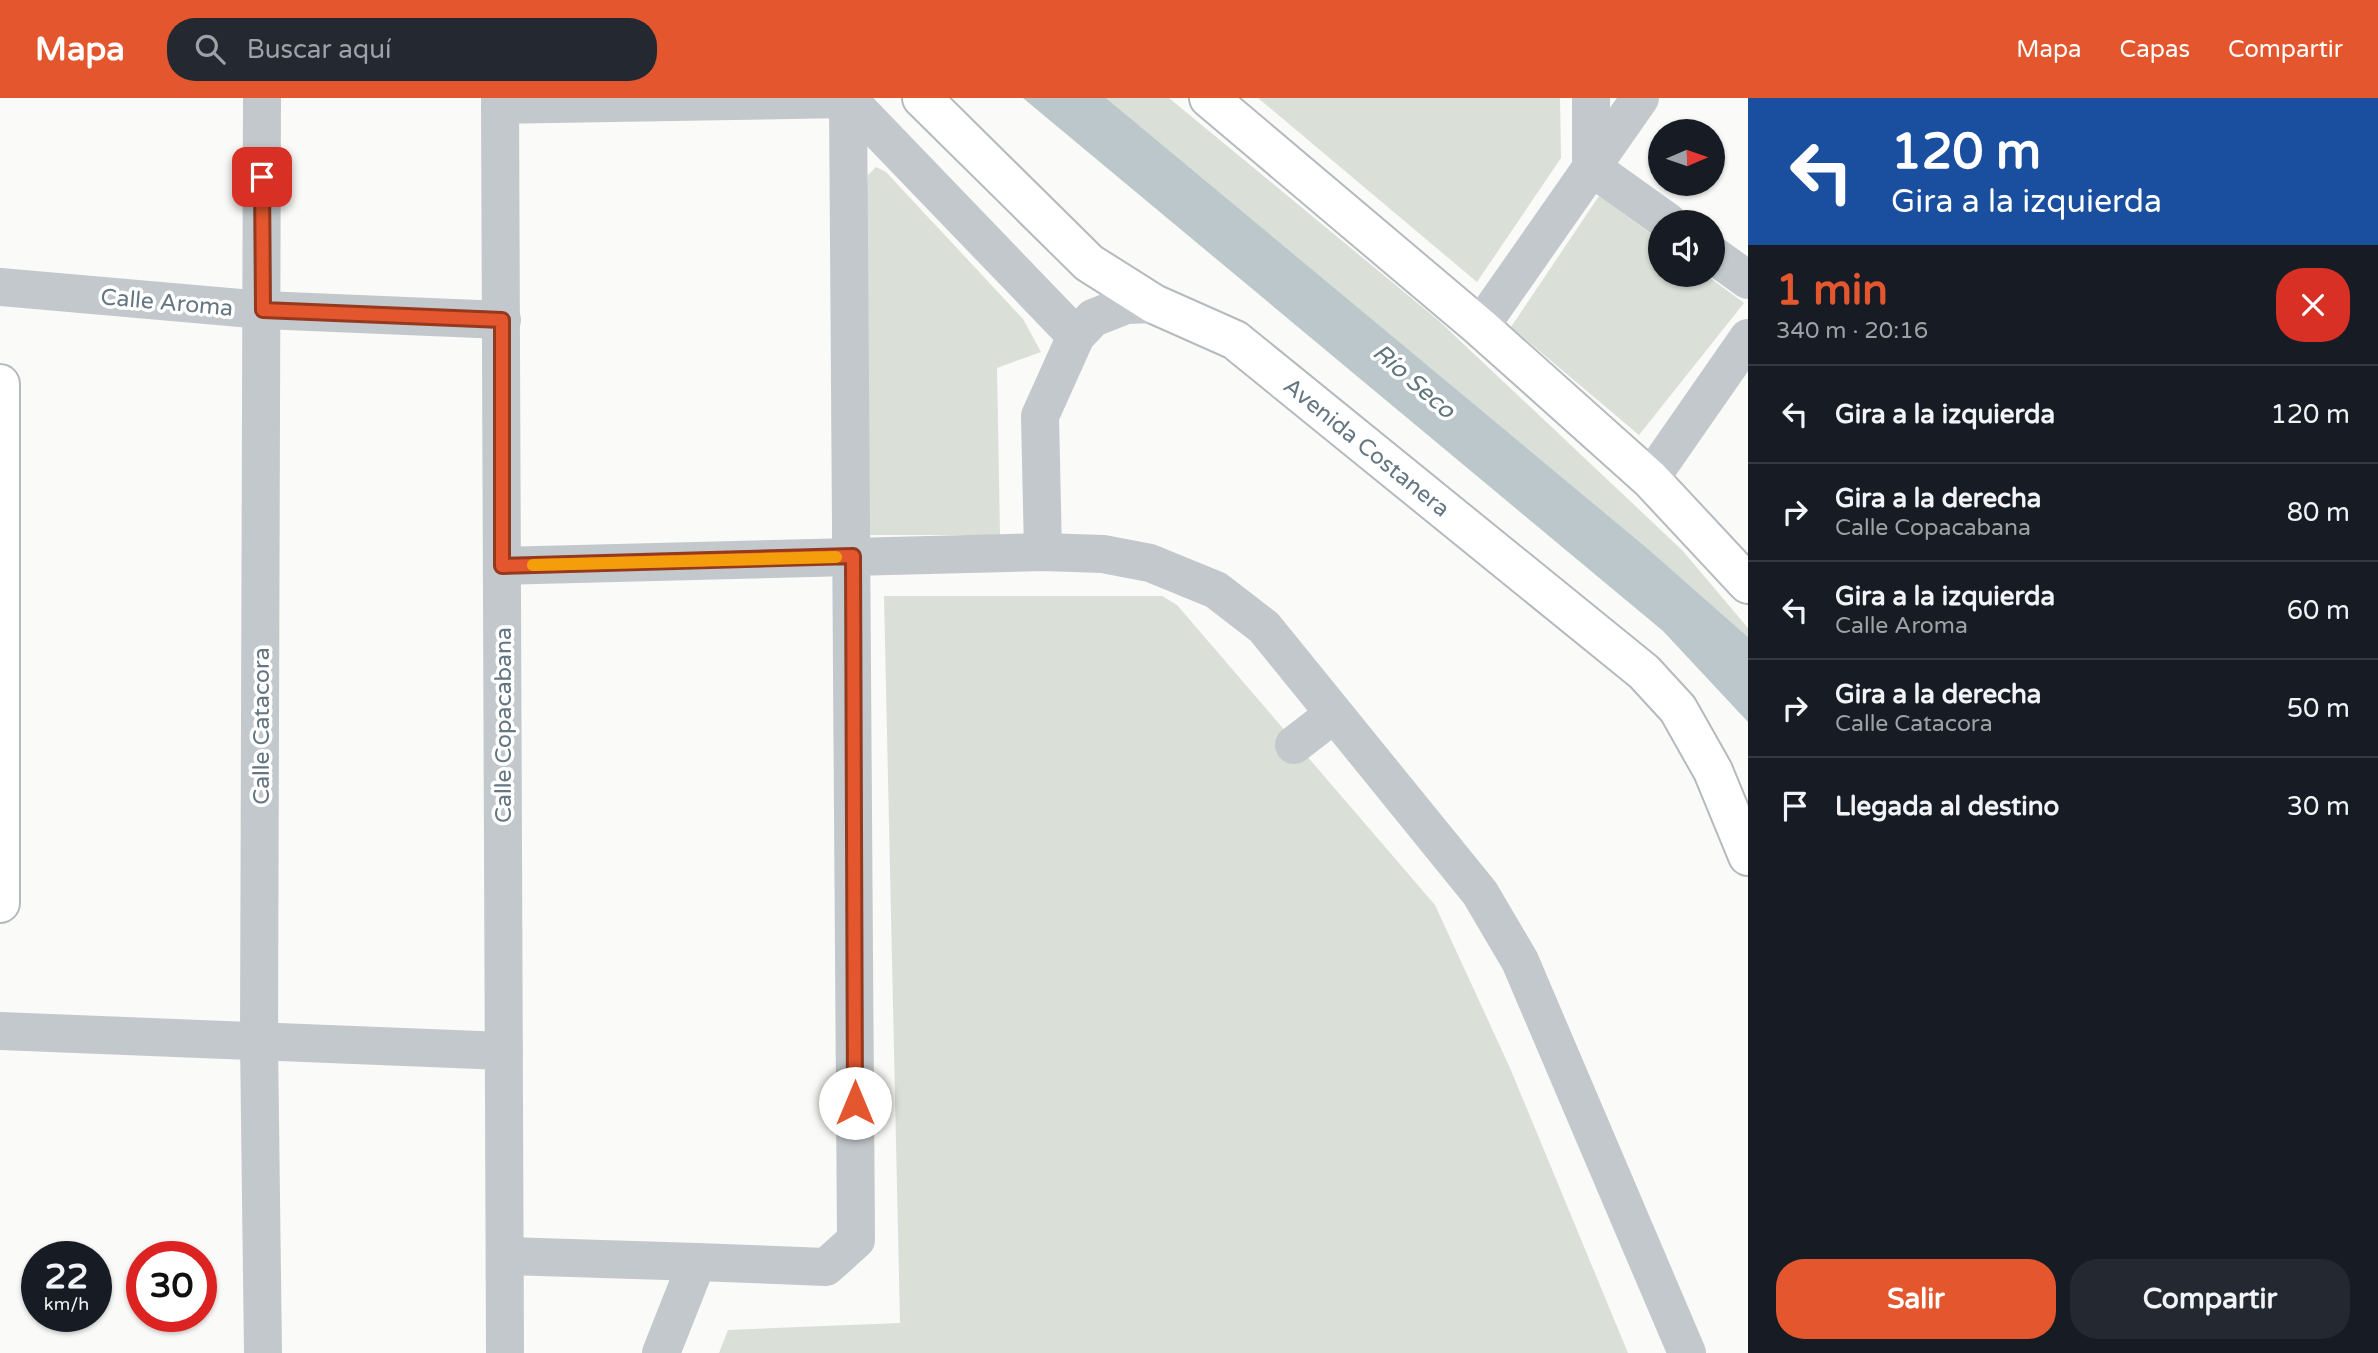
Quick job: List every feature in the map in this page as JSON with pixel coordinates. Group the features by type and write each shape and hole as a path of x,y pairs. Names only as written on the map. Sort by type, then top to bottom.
{"main road":[{"name":"Avenida Costanera","path":"922,98 1089,263 1154,304 1235,340 1644,672 1678,709 1690,730 1713,771 1748,856"},
{"path":"1209,98 1480,327 1650,479 1748,584"},
{"path":"0,384 0,903"}],"street":[{"name":"Calle Catacora","path":"262,98 259,1041 263,1353"},
{"path":"1591,98 1591,167"},
{"path":"1480,327 1640,98"},
{"path":"500,101 847,99 1076,336"},
{"path":"505,1256 826,1267 856,1240 853,556 847,99"},
{"name":"Calle Copacabana","path":"500,101 505,1353"},
{"path":"1591,167 1651,210"},
{"path":"1725,264 1748,280"},
{"name":"Calle Aroma","path":"0,287 263,310 502,320"},
{"path":"1043,552 1040,416 1076,336 1093,318 1126,305 1154,304"},
{"path":"1650,479 1748,338"},
{"path":"502,566 1043,552 1103,554 1150,563 1216,590 1264,627 1479,893 1520,961 1687,1353"},
{"path":"1294,745 1334,714"},
{"path":"0,1031 504,1051"},
{"path":"662,1353 697,1262"}],"shaded area":[{"path":"1106,98 1169,98 1438,320 1682,550 1748,628 1748,637 1647,548"},
{"path":"1258,98 1560,98 1561,158 1477,282"},
{"path":"876,167 886,172 1023,319 1041,352 997,368 1000,535 864,535 867,184 868,175"},
{"path":"1599,196 1648,232 1648,287 1722,287 1744,303 1639,435 1511,327"},
{"path":"884,596 1162,596 1177,605 1435,905 1510,1068 1628,1353 719,1353 728,1330 900,1323"}],"water":[{"name":"Río Seco","path":"1023,98 1106,98 1647,548 1748,637 1748,722 1663,631"}],"slow traffic":[{"path":"533,565 836,557"}],"route":[{"path":"262,177 263,310 502,320 502,566 853,556 855,1103"}]}
